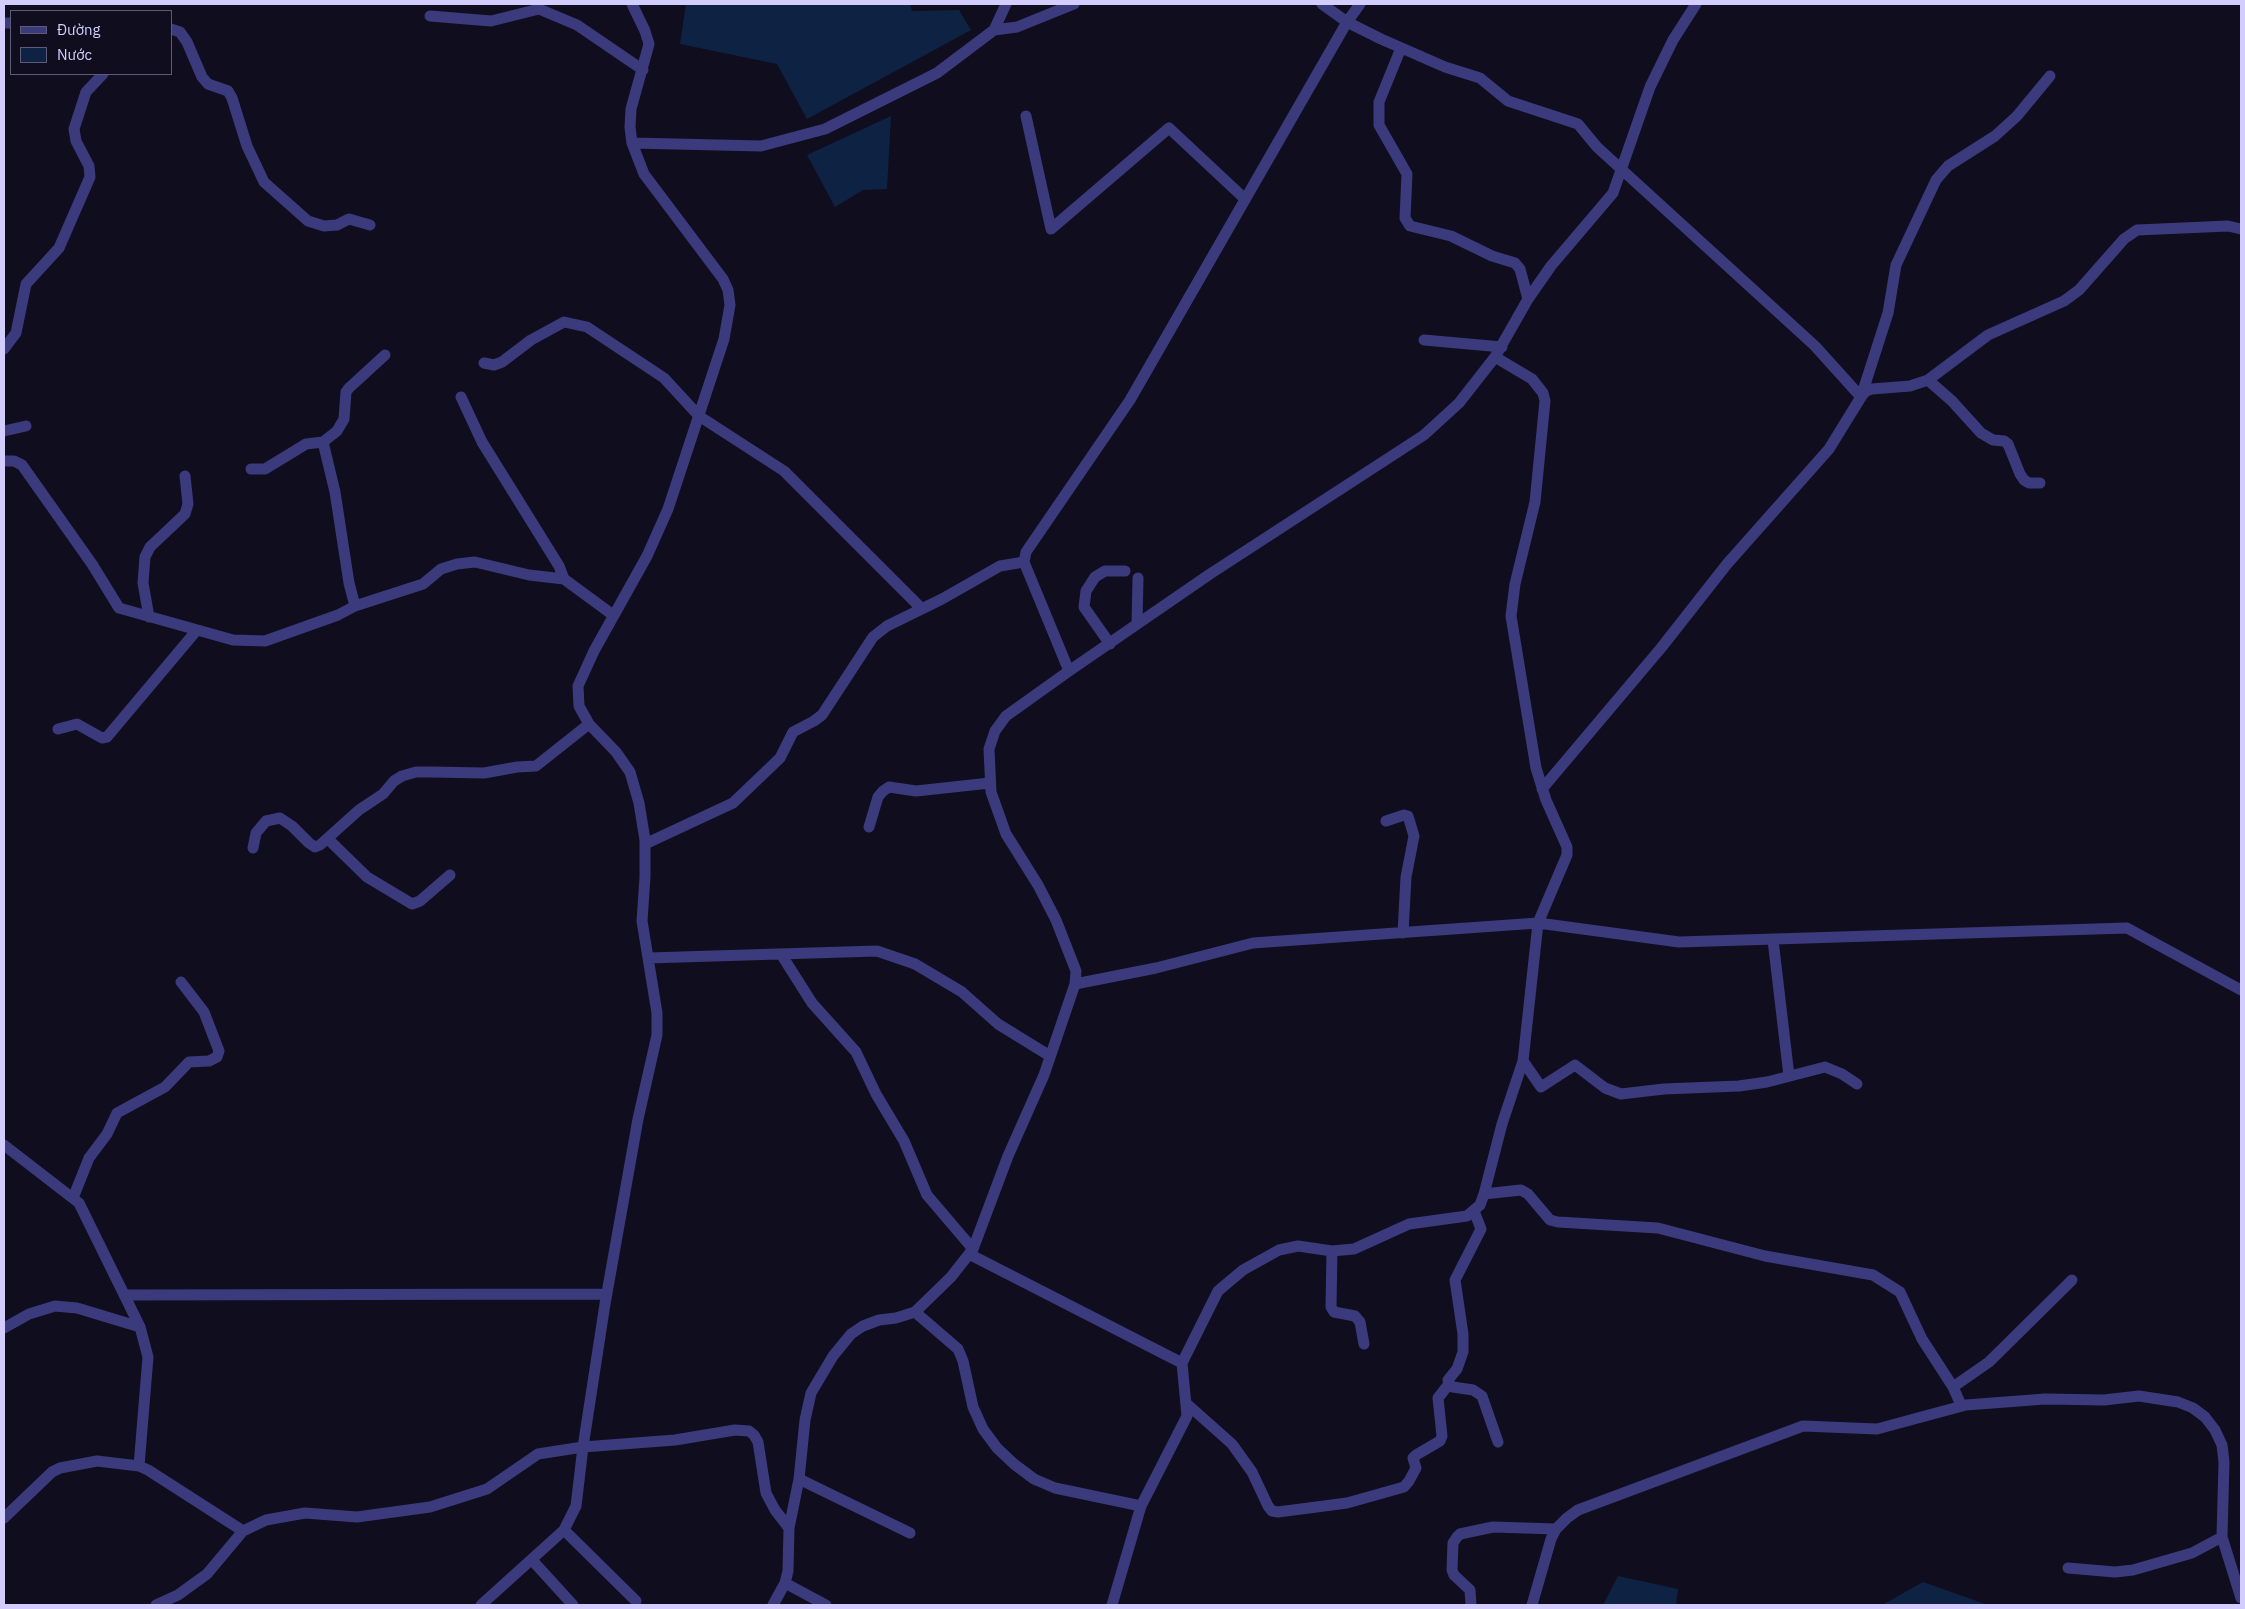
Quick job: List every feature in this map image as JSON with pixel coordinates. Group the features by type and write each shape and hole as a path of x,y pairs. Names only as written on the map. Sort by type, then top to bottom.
{"street":[{"path":"481,1605 564,1530 576,1506 583,1447 607,1294 638,1119 657,1035 657,1013 642,922 645,844 639,803 630,772 616,752 589,724 579,706 578,686 613,615 647,556 668,510 724,338 730,305 724,279 644,174 632,143 630,127 631,110 643,70 648,44 645,30 632,4"},
{"path":"632,143 761,146 825,129 937,73 994,30 1006,4"},
{"path":"994,30 1016,28 1074,4"},
{"path":"1322,4 1347,22 1401,48 1445,67 1480,78 1508,101 1578,124 1597,147 1815,346 1861,396"},
{"path":"1069,671 1024,562 1026,552 1130,400 1347,22 1360,4"},
{"path":"773,1605 788,1571 790,1528 799,1479 805,1420 811,1393 833,1356 851,1334 864,1326 915,1312 951,1277 971,1251 1008,1156 1044,1075 1075,984 1076,970 1071,954 1038,884 1006,834 991,792 989,749 995,731 1006,716 1069,671 1424,435 1459,403 1498,352 1528,299 1561,252 1613,194 1650,87 1673,40 1696,4"},
{"path":"430,16 491,21 539,9 577,25 643,70"},
{"path":"172,29 180,32 187,42 202,77 208,84 228,92 232,98 247,146 264,182 308,221 324,226 337,225 349,219 370,225"},
{"path":"1401,48 1379,102 1379,125 1407,174 1405,218 1410,226 1451,236 1492,256 1515,262 1520,269 1528,299"},
{"path":"4,349 16,333 26,284 59,248 90,177 90,166 76,141 74,129 86,92 100,75"},
{"path":"1542,789 1661,648 1727,564 1829,449 1861,396 1888,313 1896,265 1936,180 1948,166 1995,136 2017,116 2050,76"},
{"path":"1026,116 1051,229 1168,128 1245,198"},
{"path":"1861,396 1872,389 1910,386 1928,380 1993,332 2072,297 2130,234 2137,230 2228,226 2241,229"},
{"path":"484,363 494,365 502,362 531,340 564,322 576,323 587,327 664,378 699,416 784,472 922,609"},
{"path":"1112,1605 1141,1506 1157,1472 1186,1422 1187,1404 1182,1363 1199,1333 1214,1296 1237,1275 1288,1247 1332,1251 1354,1249 1409,1224 1467,1216 1480,1205 1484,1194 1502,1124 1523,1061 1538,923 1567,854 1567,847 1542,789 1536,768 1511,616 1515,584 1535,502 1545,401 1543,393 1532,379 1498,352 1424,340"},
{"path":"252,469 265,469 306,444 323,442 337,431 344,419 346,392 385,355"},
{"path":"1928,380 1952,401 1981,433 1993,440 2004,441 2008,444 2024,480 2029,483 2040,483"},
{"path":"461,397 482,442 559,566 564,579"},
{"path":"4,431 26,426"},
{"path":"323,442 335,492 349,583 355,606"},
{"path":"4,461 14,461 22,465 92,564 120,608 233,640 265,641 355,606 423,584 441,569 457,564 475,562 529,575 564,579 613,615"},
{"path":"149,617 143,583 145,557 150,547 184,514 188,504 185,476"},
{"path":"645,844 733,803 780,758 792,732 814,721 822,714 873,637 887,626 1000,566 1024,562"},
{"path":"1110,644 1084,607 1086,591 1095,577 1105,571 1125,571"},
{"path":"1137,624 1138,578"},
{"path":"58,730 77,724 102,738 107,737 197,630"},
{"path":"253,848 256,833 266,821 280,818 315,847 328,839 358,810 383,794 394,781 402,776 416,772 484,774 517,767 536,766 589,724"},
{"path":"869,827 878,798 883,790 889,787 916,790 990,782"},
{"path":"1386,822 1404,815 1408,816 1414,836 1406,876 1403,933"},
{"path":"328,839 367,877 412,904 420,901 450,875"},
{"path":"1075,984 1156,968 1253,943 1538,923 1679,942 2127,928 2241,990"},
{"path":"1773,940 1789,1076"},
{"path":"648,958 877,951 915,964 962,992 998,1024 1050,1056"},
{"path":"781,954 812,1003 856,1052 876,1094 904,1141 927,1195 971,1251 1182,1363"},
{"path":"73,1198 89,1158 107,1134 117,1113 165,1087 188,1062 209,1061 216,1057 219,1051 204,1012 181,982"},
{"path":"1523,1061 1540,1087 1575,1065 1605,1088 1622,1094 1664,1089 1739,1086 1767,1082 1825,1067 1842,1074 1856,1084"},
{"path":"4,1145 73,1198 83,1211 140,1328 148,1357 139,1466"},
{"path":"1484,1194 1521,1190 1528,1194 1550,1220 1558,1222 1658,1228 1765,1256 1873,1275 1900,1292 1925,1344 1954,1387 1961,1405"},
{"path":"1187,1404 1232,1444 1252,1472 1272,1511 1278,1512 1347,1503 1404,1487 1416,1468 1413,1458 1440,1440 1442,1436 1438,1398 1449,1384 1448,1380 1457,1369 1463,1352 1463,1334 1455,1280 1481,1229 1474,1210"},
{"path":"1332,1251 1331,1307 1334,1312 1355,1316 1360,1322 1364,1344"},
{"path":"1954,1387 1989,1362 2072,1280"},
{"path":"124,1295 607,1294"},
{"path":"4,1328 29,1314 55,1306 77,1308 140,1328"},
{"path":"915,1312 958,1349 964,1362 973,1407 983,1428 997,1448 1014,1464 1034,1479 1055,1488 1141,1506"},
{"path":"1449,1384 1453,1387 1474,1390 1482,1396 1498,1442"},
{"path":"1532,1605 1551,1539 1556,1529 1578,1510 1803,1426 1877,1429 1961,1405 2045,1399 2104,1400 2139,1396 2178,1402 2194,1408 2205,1417 2215,1430 2222,1445 2224,1462 2222,1537 2241,1598"},
{"path":"156,1605 178,1595 206,1574 244,1531 266,1520 297,1514 357,1517 430,1507 487,1489 538,1454 583,1447 675,1440 736,1430 749,1431 758,1442 766,1493 775,1510 790,1528"},
{"path":"4,1518 44,1478 60,1468 97,1461 139,1466 200,1501 244,1531"},
{"path":"799,1479 910,1533"},
{"path":"1471,1605 1470,1590 1454,1575 1452,1570 1453,1543 1456,1537 1460,1534 1493,1527 1556,1529"},
{"path":"564,1530 636,1600"},
{"path":"2068,1568 2115,1572 2134,1570 2192,1553 2222,1537"},
{"path":"532,1560 573,1605"},
{"path":"784,1583 826,1605"}],"water":[{"path":"686,4 910,4 912,11 959,10 971,30 807,119 777,64 680,44"},
{"path":"891,116 887,189 863,190 835,207 807,155"},
{"path":"1618,1576 1678,1589 1676,1605 1603,1605"},
{"path":"1923,1582 1988,1605 1882,1605"}]}
